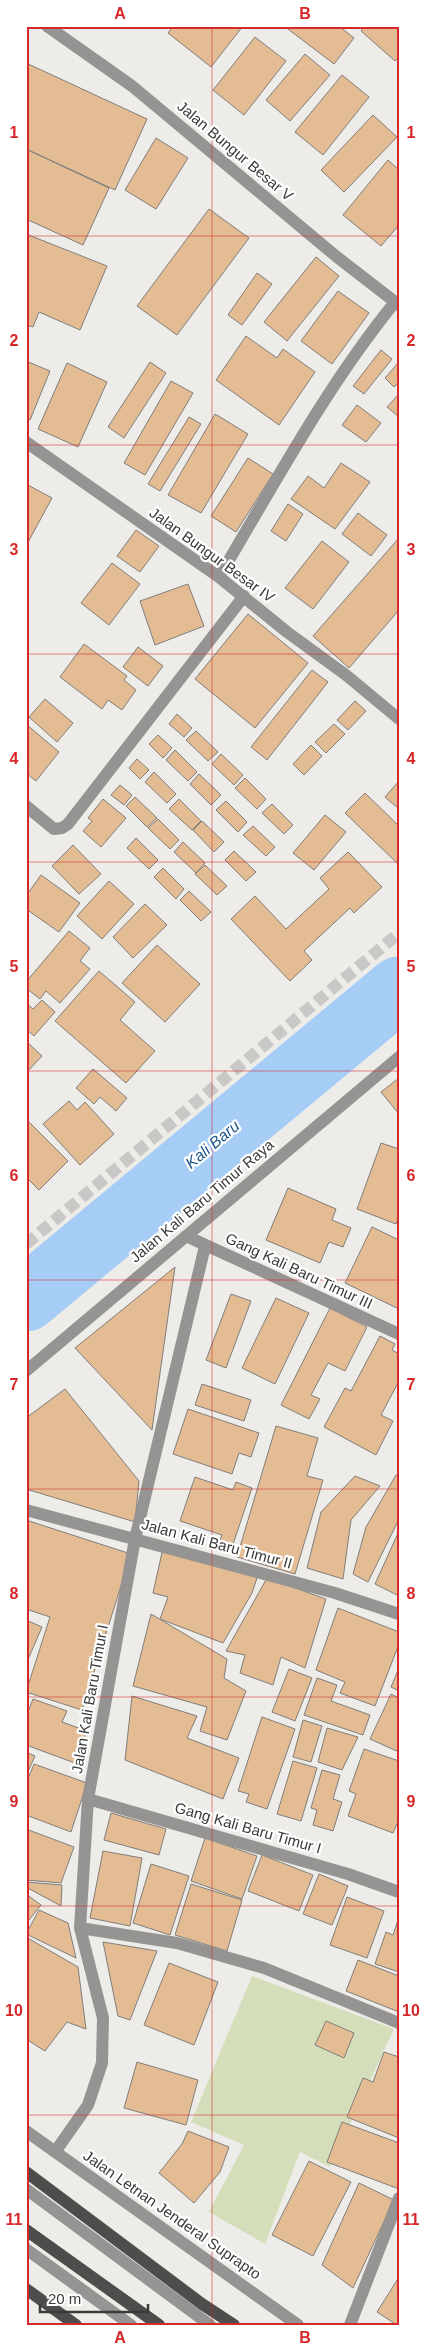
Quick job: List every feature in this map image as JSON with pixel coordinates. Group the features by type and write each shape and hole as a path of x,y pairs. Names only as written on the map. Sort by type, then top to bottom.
{"main road":[{"path":"26,2172 202,2304 234,2325"},
{"path":"26,2230 159,2325"},
{"path":"26,2289 76,2325"}],"street":[{"name":"Jalan Bungur Besar V","path":"47,26 132,86 337,257 397,303"},
{"path":"219,577 327,394 359,346 397,303"},
{"name":"Jalan Bungur Besar IV","path":"26,442 219,577 399,719"},
{"path":"26,806 54,829 62,828 68,824 244,596"},
{"name":"Jalan Kali Baru Timur Raya","path":"26,1371 399,1056"},
{"name":"Gang Kali Baru Timur III","path":"186,1236 399,1334"},
{"name":"Jalan Kali Baru Timur I","path":"55,2152 88,2105 102,2063 103,2018 80,1928 88,1799 135,1539 205,1246"},
{"name":"Jalan Kali Baru Timur II","path":"26,1510 335,1593 399,1614"},
{"name":"Gang Kali Baru Timur I","path":"88,1799 348,1874 399,1892"},
{"path":"80,1928 177,1943 264,1968 399,2024"},
{"name":"Jalan Letnan Jenderal Suprapto","path":"26,2131 298,2325"},
{"path":"26,2189 210,2325"},
{"path":"350,2325 398,2203"},
{"path":"26,2249 131,2325"}],"green space":[{"path":"252,1976 394,2029 330,2167 300,2152 265,2244 209,2212 244,2145 191,2122"}],"building":[{"path":"173,26 243,26 211,67 168,33"},
{"path":"284,26 339,26 354,38 334,64"},
{"path":"365,26 399,26 399,57 395,61 361,31"},
{"path":"255,37 286,61 244,115 213,90"},
{"path":"305,54 330,75 290,121 266,100"},
{"path":"26,63 147,119 115,190 26,149"},
{"path":"342,75 369,97 323,155 295,132"},
{"path":"373,115 397,137 344,192 321,170"},
{"path":"156,138 188,158 156,209 125,190"},
{"path":"26,149 109,188 83,245 26,219"},
{"path":"388,160 399,170 399,225 381,246 343,215"},
{"path":"209,209 249,238 177,335 137,306"},
{"path":"26,234 107,266 80,330 39,312 33,327 26,325"},
{"path":"316,257 339,276 287,341 264,322"},
{"path":"257,273 272,284 242,325 228,315"},
{"path":"338,291 369,313 332,364 301,341"},
{"path":"246,336 277,358 283,349 315,372 279,425 216,380"},
{"path":"381,350 392,359 364,394 353,386"},
{"path":"26,361 50,371 30,420 26,418"},
{"path":"150,362 166,373 124,438 108,427"},
{"path":"399,362 399,382 394,387 385,378"},
{"path":"67,363 107,382 78,447 38,429"},
{"path":"171,381 193,393 145,475 124,463"},
{"path":"399,394 399,417 387,407"},
{"path":"357,405 381,423 366,442 342,425"},
{"path":"215,414 248,434 201,513 168,495"},
{"path":"189,417 201,424 160,491 148,484"},
{"path":"248,458 273,474 236,532 211,516"},
{"path":"341,463 370,482 335,529 291,499 308,476 324,488"},
{"path":"26,484 52,498 26,546"},
{"path":"288,504 303,514 286,541 271,531"},
{"path":"358,513 387,535 371,556 342,534"},
{"path":"136,530 159,546 140,572 117,556"},
{"path":"399,538 399,610 349,668 313,636"},
{"path":"322,541 349,562 313,609 285,588"},
{"path":"112,563 140,584 109,625 81,603"},
{"path":"188,584 204,626 155,645 140,601"},
{"path":"248,614 308,663 255,728 195,679"},
{"path":"84,644 127,676 124,680 136,690 122,710 108,700 102,709 60,677"},
{"path":"138,647 163,666 148,686 123,667"},
{"path":"312,670 328,682 267,760 251,747"},
{"path":"45,699 73,723 57,742 29,717"},
{"path":"355,701 366,711 348,730 337,720"},
{"path":"177,714 192,728 184,737 169,724"},
{"path":"26,724 59,752 36,781 26,773"},
{"path":"334,724 345,734 326,753 315,742"},
{"path":"196,731 218,752 208,761 186,740"},
{"path":"158,735 172,748 163,758 149,744"},
{"path":"311,745 322,756 304,775 293,764"},
{"path":"175,750 197,772 188,781 166,760"},
{"path":"221,754 243,775 234,785 212,764"},
{"path":"137,759 149,770 140,779 129,768"},
{"path":"154,772 176,794 167,803 145,782"},
{"path":"199,774 221,795 211,805 190,784"},
{"path":"245,778 266,799 257,809 235,788"},
{"path":"399,781 399,809 385,797"},
{"path":"120,785 132,795 124,805 111,795"},
{"path":"365,793 399,826 399,865 345,813"},
{"path":"135,797 157,818 147,827 126,806"},
{"path":"103,799 126,818 101,847 83,831 92,821 88,818"},
{"path":"179,799 201,821 192,830 169,809"},
{"path":"226,801 247,822 238,832 216,810"},
{"path":"272,804 293,825 284,834 262,813"},
{"path":"325,815 346,832 314,870 293,853"},
{"path":"158,819 179,840 170,849 148,828"},
{"path":"202,821 224,842 214,852 193,830"},
{"path":"253,826 275,847 266,856 243,835"},
{"path":"136,838 158,860 149,869 127,848"},
{"path":"183,842 205,863 196,873 174,852"},
{"path":"73,845 101,874 79,894 52,866"},
{"path":"234,851 256,872 246,881 225,860"},
{"path":"348,852 382,887 354,913 350,908 304,951 312,960 290,981 231,919 255,896 286,929 329,889 320,878"},
{"path":"205,865 227,886 217,895 195,874"},
{"path":"163,868 184,889 176,899 154,877"},
{"path":"41,875 80,903 59,932 26,909 26,896"},
{"path":"109,881 134,904 102,939 77,916"},
{"path":"189,891 211,912 201,921 180,900"},
{"path":"145,904 167,925 133,958 113,937"},
{"path":"69,931 90,948 80,961 90,969 60,1003 46,991 40,999 26,988 26,982"},
{"path":"157,945 200,984 165,1022 122,983"},
{"path":"99,971 135,1002 120,1020 155,1051 126,1083 55,1021"},
{"path":"42,1000 55,1012 34,1036 26,1029 26,1003 33,1009"},
{"path":"26,1041 42,1056 26,1073"},
{"path":"93,1069 127,1098 116,1111 100,1097 94,1104 76,1088"},
{"path":"399,1078 399,1114 381,1092"},
{"path":"69,1101 77,1110 85,1102 114,1134 80,1165 43,1124"},
{"path":"26,1119 68,1161 39,1190 26,1177"},
{"path":"381,1143 399,1149 399,1216 396,1224 357,1209"},
{"path":"288,1188 336,1209 332,1220 351,1228 343,1247 329,1242 320,1263 266,1240"},
{"path":"372,1227 399,1240 399,1309 345,1283"},
{"path":"175,1267 152,1430 75,1348"},
{"path":"231,1294 251,1301 226,1368 206,1360"},
{"path":"276,1298 309,1313 275,1384 242,1368"},
{"path":"330,1308 367,1327 345,1371 328,1363 311,1395 320,1399 309,1419 281,1405"},
{"path":"380,1336 395,1344 392,1350 399,1354 399,1381 381,1415 393,1421 376,1455 324,1427 345,1388 351,1391"},
{"path":"202,1384 251,1400 244,1421 195,1405"},
{"path":"65,1389 139,1481 135,1522 26,1489 26,1418"},
{"path":"188,1409 259,1433 251,1457 239,1453 232,1474 173,1454"},
{"path":"276,1426 318,1438 307,1476 323,1480 295,1574 237,1557"},
{"path":"396,1475 399,1476 399,1519 368,1582 353,1574 366,1527"},
{"path":"355,1476 380,1486 351,1520 343,1579 307,1568 321,1512"},
{"path":"195,1477 233,1490 236,1482 252,1488 231,1550 218,1545 222,1535 180,1521"},
{"path":"26,1520 131,1554 82,1710 26,1692 50,1617 26,1609"},
{"path":"399,1531 399,1596 375,1584"},
{"path":"163,1548 258,1575 252,1593 223,1643 160,1619 168,1597 153,1593"},
{"path":"267,1578 326,1599 305,1668 281,1657 273,1685 240,1673 245,1655 226,1651"},
{"path":"338,1608 399,1632 399,1644 375,1706 340,1693 345,1682 316,1670"},
{"path":"151,1614 227,1659 224,1678 246,1691 227,1740 200,1731 207,1707 133,1686"},
{"path":"26,1620 42,1627 26,1664"},
{"path":"399,1668 399,1691 391,1687"},
{"path":"289,1669 312,1678 295,1721 272,1712"},
{"path":"317,1678 337,1685 331,1701 370,1715 363,1735 304,1715"},
{"path":"391,1694 399,1698 399,1752 370,1739"},
{"path":"132,1696 197,1716 187,1738 239,1758 223,1799 125,1760"},
{"path":"33,1699 67,1711 62,1722 87,1731 75,1763 26,1745 26,1717"},
{"path":"262,1717 295,1729 267,1809 246,1802 249,1794 238,1791"},
{"path":"303,1720 322,1726 311,1762 293,1757"},
{"path":"327,1728 358,1737 342,1770 318,1762"},
{"path":"364,1749 399,1761 399,1819 393,1833 348,1816 356,1794 349,1791"},
{"path":"26,1752 35,1756 26,1776"},
{"path":"293,1761 317,1768 301,1821 277,1814"},
{"path":"34,1764 87,1783 71,1832 26,1815 26,1784"},
{"path":"322,1770 340,1775 333,1799 342,1802 333,1831 313,1825 317,1810 311,1808"},
{"path":"111,1813 166,1829 159,1855 104,1840"},
{"path":"26,1829 74,1847 61,1883 26,1880"},
{"path":"205,1838 257,1856 242,1899 191,1881"},
{"path":"103,1851 142,1858 130,1926 90,1918"},
{"path":"262,1855 313,1875 299,1911 248,1891"},
{"path":"151,1864 189,1876 170,1935 133,1923"},
{"path":"319,1874 348,1886 332,1925 303,1914"},
{"path":"26,1882 62,1885 61,1906 26,1887"},
{"path":"191,1884 242,1900 227,1951 175,1935"},
{"path":"26,1894 41,1905 29,1920 26,1918"},
{"path":"347,1897 384,1911 367,1958 330,1945"},
{"path":"39,1910 68,1923 76,1958 26,1934"},
{"path":"399,1917 399,1972 375,1964 386,1932 393,1935"},
{"path":"26,1937 78,1967 86,2029 67,2022 45,2051 26,2039"},
{"path":"103,1942 157,1951 130,2020 118,2016"},
{"path":"358,1960 399,1976 399,2012 346,1991"},
{"path":"169,1963 218,1982 194,2045 144,2025"},
{"path":"326,2021 354,2033 344,2058 315,2045"},
{"path":"384,2052 399,2057 399,2138 347,2117 363,2078 373,2082"},
{"path":"137,2062 198,2080 186,2125 124,2108"},
{"path":"342,2122 399,2143 399,2189 327,2162"},
{"path":"188,2131 229,2147 220,2172 194,2203 159,2173 182,2144"},
{"path":"309,2161 351,2182 313,2256 272,2235"},
{"path":"359,2183 394,2200 353,2288 322,2265"},
{"path":"399,2277 399,2325 397,2325 377,2312"}],"waterway":[{"name":"Kali Baru","path":"26,1299 399,989"}],"tunnel":[{"path":"26,1244 399,933"}]}
